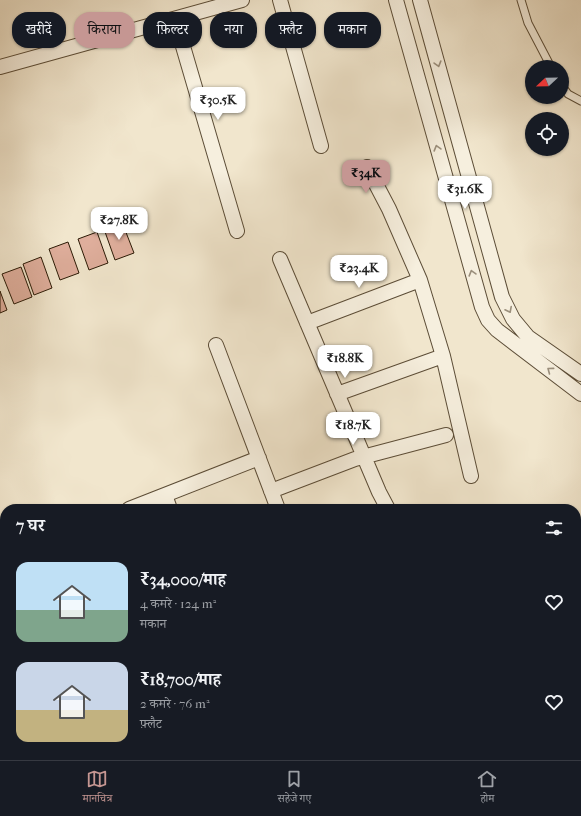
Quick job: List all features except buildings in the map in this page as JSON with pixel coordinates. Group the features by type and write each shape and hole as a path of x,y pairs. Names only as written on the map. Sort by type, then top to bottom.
{"street":[{"path":"199,12 242,0"},
{"path":"280,0 320,146"},
{"path":"396,0 482,307 488,320 497,330 581,394"},
{"path":"420,0 502,297 513,319 528,337 581,374"},
{"path":"0,67 143,28"},
{"path":"183,48 237,231"},
{"path":"428,113 450,107"},
{"path":"367,167 420,280 443,356 471,476"},
{"path":"280,259 385,504"},
{"path":"307,323 420,280"},
{"path":"216,345 276,504"},
{"path":"337,394 443,356"},
{"path":"271,490 356,459 446,435"},
{"path":"142,504 259,458"},
{"path":"164,495 168,504"}],"lane":[{"path":"521,0 528,23 547,60"},
{"path":"569,94 581,100"}]}
